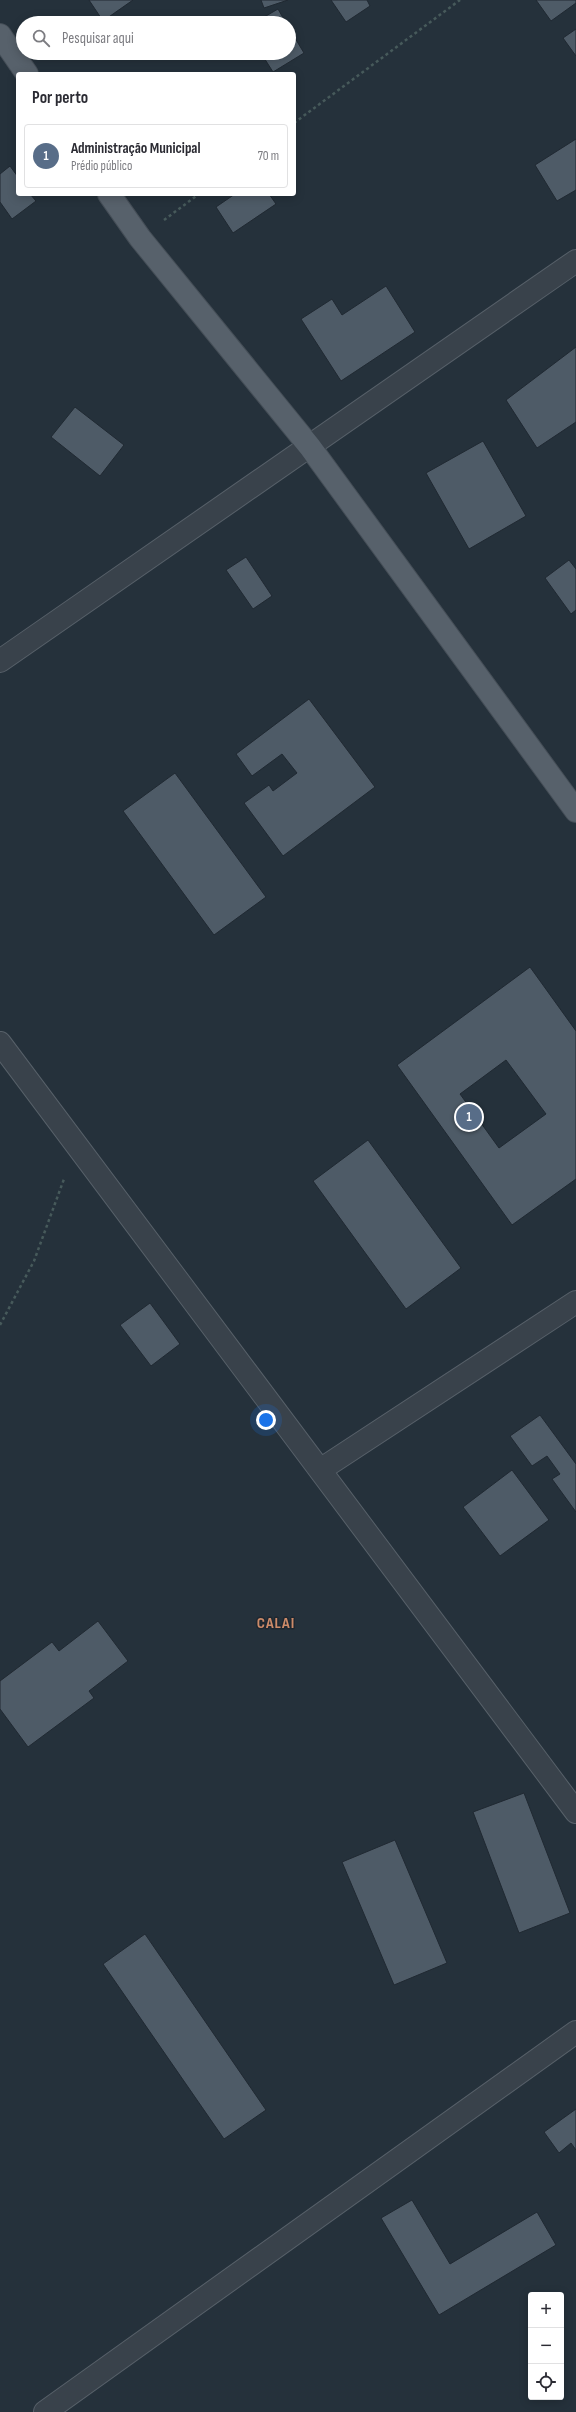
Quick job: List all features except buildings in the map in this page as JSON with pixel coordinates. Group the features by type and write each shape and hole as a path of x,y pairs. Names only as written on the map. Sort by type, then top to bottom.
{"main road":[{"path":"0,35 16,58"},
{"path":"17,60 26,72"},
{"path":"110,196 140,238 310,448 576,811"}],"street":[{"path":"0,661 310,448 576,261"},
{"path":"0,1043 576,1812"},
{"path":"320,1470 576,1302"},
{"path":"46,2412 576,2032"}],"path":[{"path":"296,122 460,0"},
{"path":"140,238 196,196"},
{"path":"0,1325 34,1261 77,1145"}],"place":[{"name":"Administração Municipal","path":"469,1117"}],"district":[{"name":"CALAI","path":"276,1623"}]}
